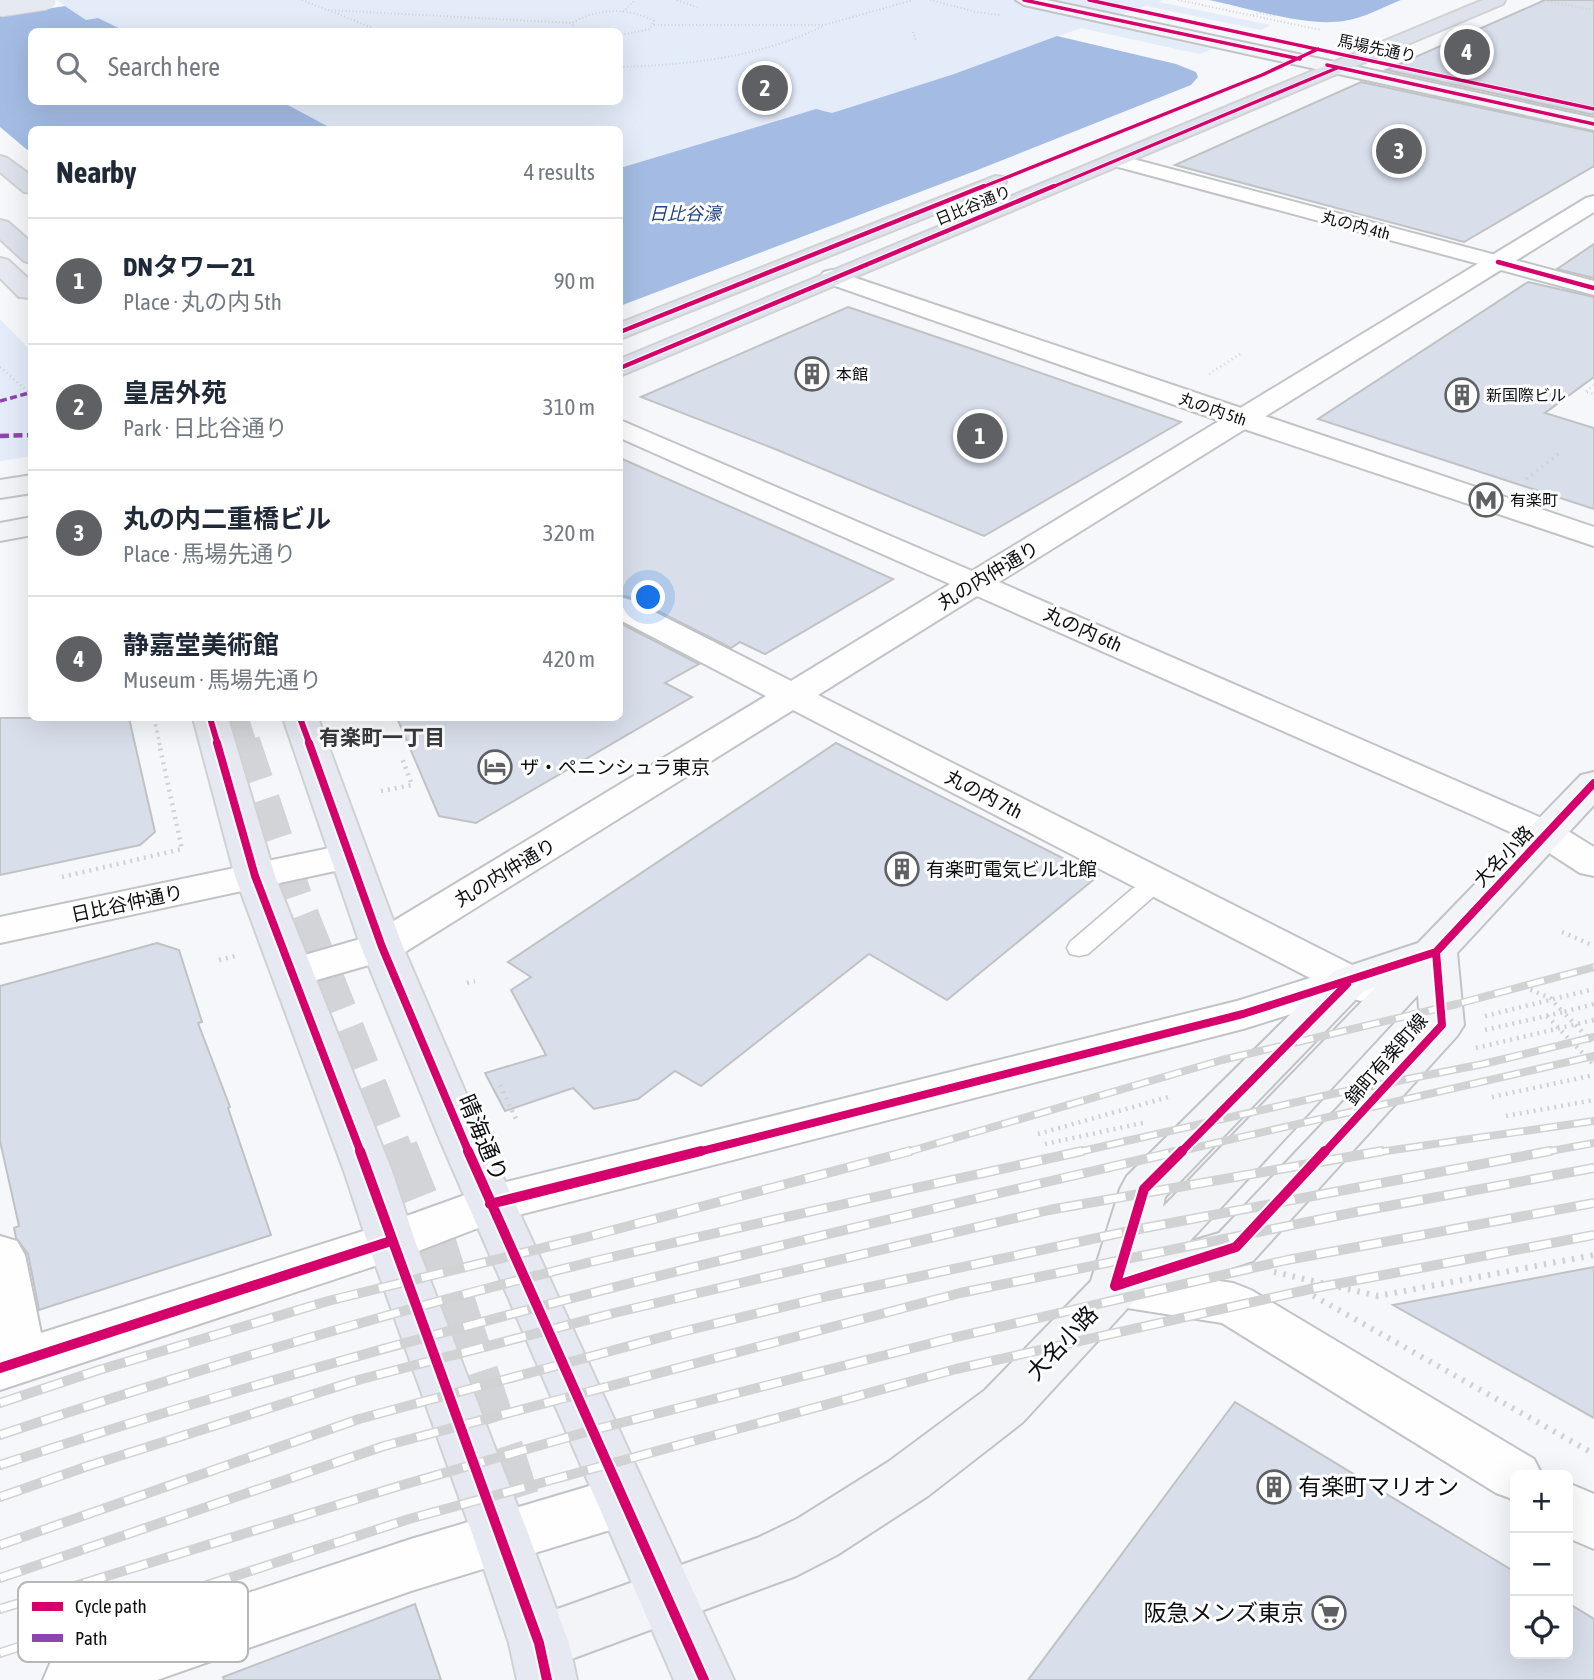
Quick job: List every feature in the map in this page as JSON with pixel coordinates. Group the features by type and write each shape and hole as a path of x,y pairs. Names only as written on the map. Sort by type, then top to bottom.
{"highway":[{"name":"日比谷通り","path":"623,367 1497,0"},
{"name":"日比谷通り","path":"623,331 1298,59 1320,40 1349,36"},
{"path":"0,162 28,184"},
{"path":"0,227 28,252"}],"main road":[{"path":"0,7 46,0"},
{"name":"馬場先通り","path":"1024,0 1594,124"},
{"name":"馬場先通り","path":"1089,0 1320,40 1358,58 1594,109"},
{"path":"0,265 28,292"},
{"path":"0,489 28,485"},
{"path":"0,532 28,527"},
{"path":"211,721 255,876 368,1171 391,1241 550,1668 666,1599"},
{"name":"晴海通り","path":"301,721 382,947 490,1204 704,1680"},
{"name":"大名小路","path":"666,1599 776,1557 817,1537 908,1479 1004,1406 1115,1286 1368,990 1436,951 1594,783"},
{"name":"錦町有楽町線","path":"1115,1286 1236,1247 1442,1025 1436,951"}],"street":[{"name":"丸の内 4th","path":"1118,161 1594,288"},
{"name":"丸の内仲通り","path":"292,973 382,947 1594,203"},
{"name":"丸の内 5th","path":"832,277 1594,537"},
{"name":"丸の内 6th","path":"623,429 977,582 1546,834 1594,864"},
{"name":"丸の内 7th","path":"623,609 1368,990"},
{"name":"日比谷仲通り","path":"0,930 349,856"},
{"path":"0,1255 10,1365 391,1241 490,1204 1242,1014 1368,990"},
{"path":"1115,1286 1233,1304 1510,1473"},
{"path":"248,1621 501,1536 623,1501"},
{"path":"1573,1511 1594,1524"},
{"path":"73,1680 126,1662"}],"lane":[{"path":"1079,948 1140,894 1157,884"}],"path":[{"path":"302,0 373,28"},
{"path":"622,13 635,0"},
{"path":"677,0 699,8"},
{"path":"623,67 734,54 800,37 824,25 913,0"},
{"path":"1178,0 1253,15 1320,40"},
{"path":"1541,0 1594,10"},
{"path":"327,10 572,23 586,16 622,13 646,16 654,21 654,25"},
{"path":"1253,15 1260,13 1276,16"},
{"path":"572,23 573,28"},
{"path":"623,34 644,31 654,25 824,25"},
{"path":"913,32 916,41"},
{"path":"1205,376 1243,352"},
{"path":"0,367 28,392"},
{"path":"1594,385 1585,392 1594,394"},
{"path":"1523,482 1561,452"},
{"path":"52,879 182,849 155,721"},
{"path":"381,791 412,785 402,758"},
{"path":"1562,932 1594,946"},
{"path":"467,983 475,981"},
{"path":"1524,987 1550,998 1594,1044"},
{"path":"1483,1030 1594,1004"},
{"path":"1546,1016 1594,1065"},
{"path":"1492,1097 1594,1075"},
{"path":"500,1085 517,1121"},
{"path":"1506,1116 1594,1100"},
{"path":"1291,1284 1266,1270 1378,1296 1594,1255"},
{"path":"1303,1290 1594,1454"}],"shaded area":[{"path":"57,0 1162,0 1159,2 1271,25 1261,30 1146,6 1096,23 1213,49 1199,54 1081,28 954,74 832,113 820,110 791,116 623,167 623,126 327,126 288,105 623,105 623,28 113,28 86,21"},
{"path":"0,319 28,348 28,456 0,461"}],"water":[{"path":"1209,0 1401,0 1359,17 1329,22 1277,16"},
{"path":"65,6 86,20 98,18 119,28 28,28 28,105 288,105 327,126 28,126 28,150 0,127 0,16"},
{"name":"日比谷濠","path":"1057,36 1176,64 1196,72 1198,77 1191,85 975,171 623,305 623,167 816,109 832,113 954,74"}],"building":[{"path":"1545,0 1594,0 1594,115 1386,70"},
{"path":"1361,82 1594,132 1594,166 1464,242 1175,165"},
{"path":"1594,244 1594,278 1557,269"},
{"name":"新国際ビル","path":"1528,282 1594,297 1594,377 1545,413 1594,428 1594,509 1318,419"},
{"path":"848,307 1181,422 984,536 775,449 641,397"},
{"path":"623,459 893,579 765,654 740,642 731,648 623,596"},
{"name":"ザ・ペニンシュラ東京","path":"623,625 699,664 665,683 692,697 476,823 439,816 398,721 623,721"},
{"path":"0,718 28,718 28,721 130,721 155,832 140,845 0,875"},
{"path":"836,743 1098,876 947,1000 869,954 701,1086 675,1071 638,1099 594,1109 573,1088 505,1111 485,1073 546,1055 511,990 531,977 508,962"},
{"path":"157,943 179,950 202,1022 198,1023 230,1107 228,1108 271,1235 39,1310 28,1254 16,1238 14,1228 19,1226 0,1141 0,986"},
{"path":"1594,1267 1594,1418 1393,1305"},
{"name":"有楽町マリオン","path":"1235,1402 1510,1569 1510,1659 1573,1659 1573,1606 1594,1619 1594,1680 1028,1680"},
{"path":"415,1604 441,1680 224,1680 223,1677"}],"tunnel":[{"path":"233,721 241,745"},
{"path":"240,743 296,910 393,1153"},
{"path":"392,1151 431,1248 518,1515"}],"railway":[{"path":"904,1153 1222,1060 1457,1004 1594,967"},
{"path":"1074,1153 1332,1094 1483,1064 1594,1037"},
{"path":"1172,1153 1594,1056"},
{"path":"1372,1153 1594,1121"},
{"path":"1540,1153 1594,1143"},
{"path":"0,1403 99,1370 328,1301 587,1237 910,1151"},
{"path":"0,1435 298,1341 523,1279 1082,1151"},
{"path":"0,1465 292,1375 586,1294 1179,1151"},
{"path":"0,1497 91,1465 358,1380 614,1313 1049,1210 1382,1151"},
{"path":"0,1545 359,1419 677,1333 828,1296 1134,1230 1550,1151"},
{"path":"0,1578 384,1446 960,1293 1356,1212 1594,1168"},
{"path":"88,1582 399,1486 593,1430 948,1339 1287,1260 1594,1203"},
{"path":"217,1582 409,1519 956,1369 1315,1288 1594,1235"},
{"path":"0,1609 18,1603"},
{"path":"0,1653 18,1647"}],"marked path":[{"path":"0,401 28,393"},
{"path":"0,436 28,435"}],"cycle path":[{"path":"1024,0 1300,59"},
{"path":"1089,0 1594,109"},
{"path":"623,331 1262,75 1318,49"},
{"path":"1327,65 1594,124"},
{"path":"623,367 1337,68"},
{"path":"1498,262 1594,288"},
{"path":"211,721 255,876 368,1171 391,1241 501,1536 539,1643 547,1680"},
{"path":"301,721 382,947 463,1140 704,1680"},
{"path":"490,1204 1243,1014 1436,952 1594,783"},
{"path":"1115,1286 1236,1247 1442,1025 1436,952"},
{"path":"1115,1286 1144,1189 1347,984"},
{"path":"0,1368 391,1241"}],"place":[{"name":"静嘉堂美術館","path":"1467,52"},
{"name":"皇居外苑","path":"765,88"},
{"name":"丸の内二重橋ビル","path":"1399,151"},
{"name":"本館","path":"812,374"},
{"name":"新国際ビル","path":"1462,395"},
{"name":"DNタワー21","path":"980,436"},
{"name":"有楽町","path":"1486,500"},
{"name":"ザ・ペニンシュラ東京","path":"495,767"},
{"name":"有楽町電気ビル北館","path":"902,869"},
{"name":"有楽町マリオン","path":"1274,1487"},
{"name":"阪急メンズ東京","path":"1329,1613"}],"district":[{"name":"有楽町一丁目","path":"382,738"}]}
